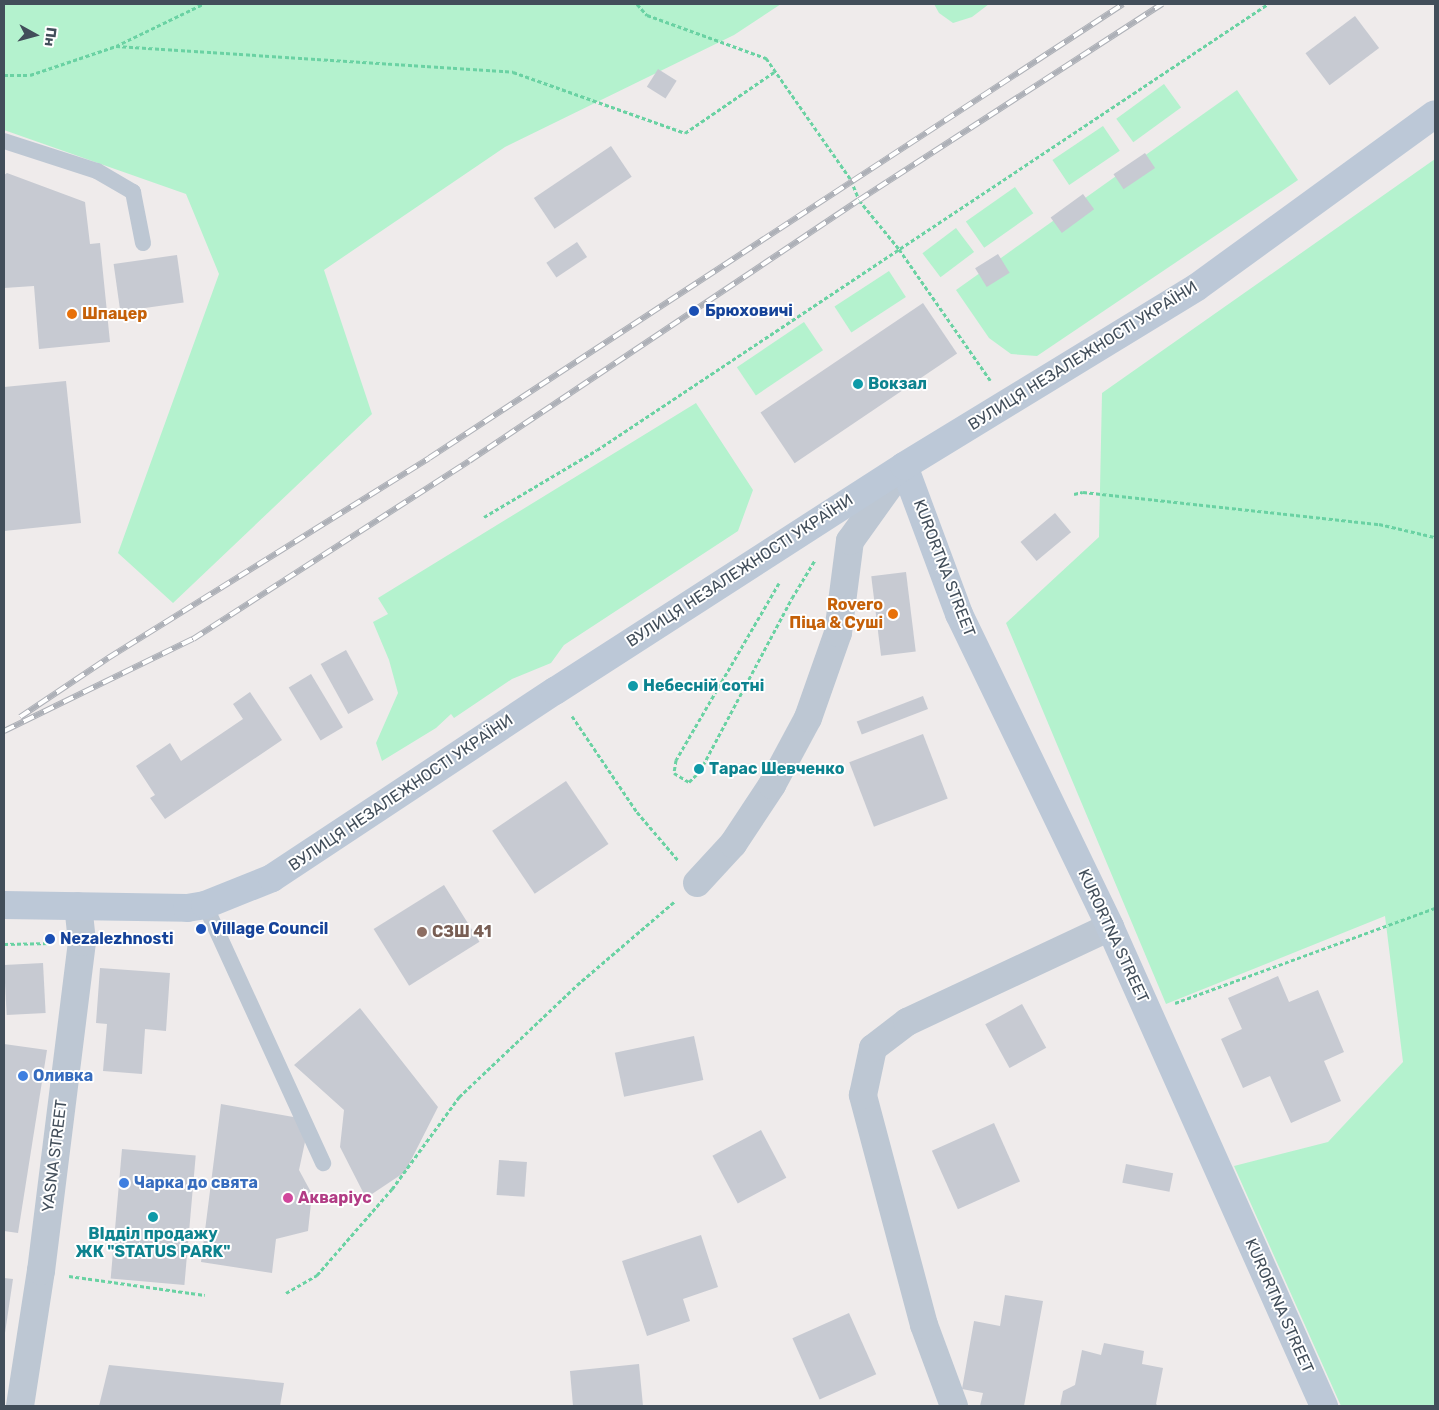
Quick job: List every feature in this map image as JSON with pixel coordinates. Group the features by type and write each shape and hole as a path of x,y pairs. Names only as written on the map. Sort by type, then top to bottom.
{"main road":[{"name":"ВУЛИЦЯ НЕЗАЛЕЖНОСТІ УКРАЇНИ","path":"4,904 187,908 205,905 272,878 555,691 904,466 1197,287 1435,114"},
{"name":"KURORTNA STREET","path":"904,466 959,614 1110,927 1324,1406"}],"street":[{"path":"697,883 733,844 772,785 808,718 838,633 850,541 904,466"},
{"name":"YASNA STREET","path":"20,1406 41,1272 82,942 78,906"},
{"path":"954,1406 924,1325 863,1095 873,1048 907,1022 1110,927"}],"lane":[{"path":"4,141 96,171 133,192 142,243"},
{"path":"205,905 323,1163"}],"path":[{"path":"4,76 30,75 116,46 203,4"},
{"path":"637,4 647,15 766,58 851,180 859,200 899,249 1006,404"},
{"path":"484,517 597,450 1268,4"},
{"path":"116,46 513,72 685,133 774,72"},
{"path":"1074,494 1083,492 1379,524 1435,537"},
{"path":"781,581 676,760 674,773 689,782 700,771 792,598 817,557"},
{"path":"286,1293 317,1275 324,1268 392,1189 459,1097 578,985 697,883 636,812 555,691"},
{"path":"1148,1013 1435,908"},
{"path":"41,1272 205,1295"}],"green space":[{"path":"4,4 781,4 734,35 505,147 324,270 372,414 173,603 118,553 219,274 186,194 4,130"},
{"path":"934,4 989,4 972,17 953,23 939,13"},
{"path":"1164,84 1181,107 1133,142 1116,119"},
{"path":"1237,90 1298,180 1037,356 1011,354 989,338 956,290"},
{"path":"1103,126 1120,151 1069,185 1052,160"},
{"path":"1435,159 1435,1406 1341,1406 1234,1166 1328,1142 1403,1062 1385,916 1166,1004 1006,623 1099,537 1102,393"},
{"path":"1015,187 1033,213 984,248 966,221"},
{"path":"956,228 974,252 941,277 922,253"},
{"path":"889,271 906,297 851,332 834,306"},
{"path":"804,322 823,350 756,395 737,367"},
{"path":"696,403 753,490 738,531 564,645 551,663 512,679 454,718 451,714 436,728 382,761 376,743 398,693 389,660 373,622 388,614 378,598"}],"building":[{"path":"1355,16 1379,48 1330,85 1305,53"},
{"path":"658,69 677,81 666,98 647,87"},
{"path":"611,146 632,177 555,229 534,198"},
{"path":"1145,153 1155,168 1124,189 1113,174"},
{"path":"7,173 85,202 90,244 100,243 110,342 39,349 34,286 4,288 4,175"},
{"path":"1083,194 1094,209 1062,233 1051,218"},
{"path":"577,242 587,257 556,278 546,263"},
{"path":"998,254 1010,273 987,287 975,268"},
{"path":"177,255 184,303 120,311 114,264"},
{"name":"Вокзал","path":"923,303 957,354 795,463 761,413"},
{"path":"66,381 81,523 4,531 4,387"},
{"path":"1055,513 1071,532 1037,561 1021,542"},
{"name":"Rovero Піца & Суші","path":"906,572 916,651 881,656 871,576"},
{"path":"346,650 374,700 348,714 321,664"},
{"path":"311,674 343,727 321,741 289,687"},
{"path":"250,692 282,740 165,819 150,798 155,795 136,766 170,743 181,761 243,719 233,704"},
{"path":"923,696 928,709 862,735 857,721"},
{"path":"923,734 948,798 874,827 849,762"},
{"path":"566,781 608,844 535,894 492,831"},
{"path":"444,885 480,942 409,986 374,929"},
{"path":"43,963 46,1013 7,1015 4,965"},
{"path":"100,968 170,973 166,1031 145,1029 142,1074 103,1071 107,1024 96,1023"},
{"path":"1278,976 1289,1002 1318,990 1344,1052 1324,1061 1341,1101 1291,1123 1270,1076 1243,1088 1221,1039 1242,1029 1228,998"},
{"path":"1022,1004 1046,1048 1010,1068 985,1024"},
{"path":"360,1008 438,1107 405,1172 366,1198 340,1147 344,1110 294,1065"},
{"path":"694,1036 703,1080 624,1097 615,1053"},
{"path":"4,1044 47,1050 18,1233 4,1231"},
{"path":"221,1104 299,1118 305,1142 299,1170 312,1194 308,1231 276,1239 272,1273 201,1262"},
{"path":"994,1123 1020,1181 958,1209 932,1151"},
{"path":"761,1130 786,1178 738,1204 712,1156"},
{"name":"ВІдділ продажу ЖК \"STATUS PARK\"","path":"122,1149 196,1155 184,1285 111,1279"},
{"path":"499,1160 527,1162 524,1197 497,1195"},
{"path":"1126,1164 1173,1173 1169,1192 1122,1183"},
{"path":"701,1235 718,1287 683,1299 690,1321 647,1336 622,1261"},
{"path":"4,1278 13,1279 5,1333 4,1333"},
{"path":"1005,1295 1043,1301 1024,1406 980,1406 983,1393 962,1389 974,1321 1000,1326"},
{"path":"849,1313 876,1374 820,1399 792,1338"},
{"path":"1104,1343 1144,1351 1142,1364 1163,1368 1156,1404 1158,1406 1060,1406 1063,1391 1075,1385 1082,1350 1101,1355"},
{"path":"639,1364 643,1406 573,1406 570,1371"},
{"path":"109,1365 284,1383 280,1406 99,1406"}],"railway":[{"path":"20,717 108,658 429,458 1123,4"},
{"path":"4,731 193,639 469,461 859,200 1162,4"}],"place":[{"name":"Брюховичі","path":"694,311"},
{"name":"Шпацер","path":"72,314"},
{"name":"Вокзал","path":"858,384"},
{"name":"Rovero Піца & Суші","path":"893,614"},
{"name":"Небесній сотні","path":"633,686"},
{"name":"Тарас Шевченко","path":"699,769"},
{"name":"Village Council","path":"201,929"},
{"name":"СЗШ 41","path":"422,932"},
{"name":"Nezalezhnosti","path":"50,939"},
{"name":"Оливка","path":"23,1076"},
{"name":"Чарка до свята","path":"124,1183"},
{"name":"Акваріус","path":"288,1198"},
{"name":"ВІдділ продажу ЖК \"STATUS PARK\"","path":"153,1217"}]}
